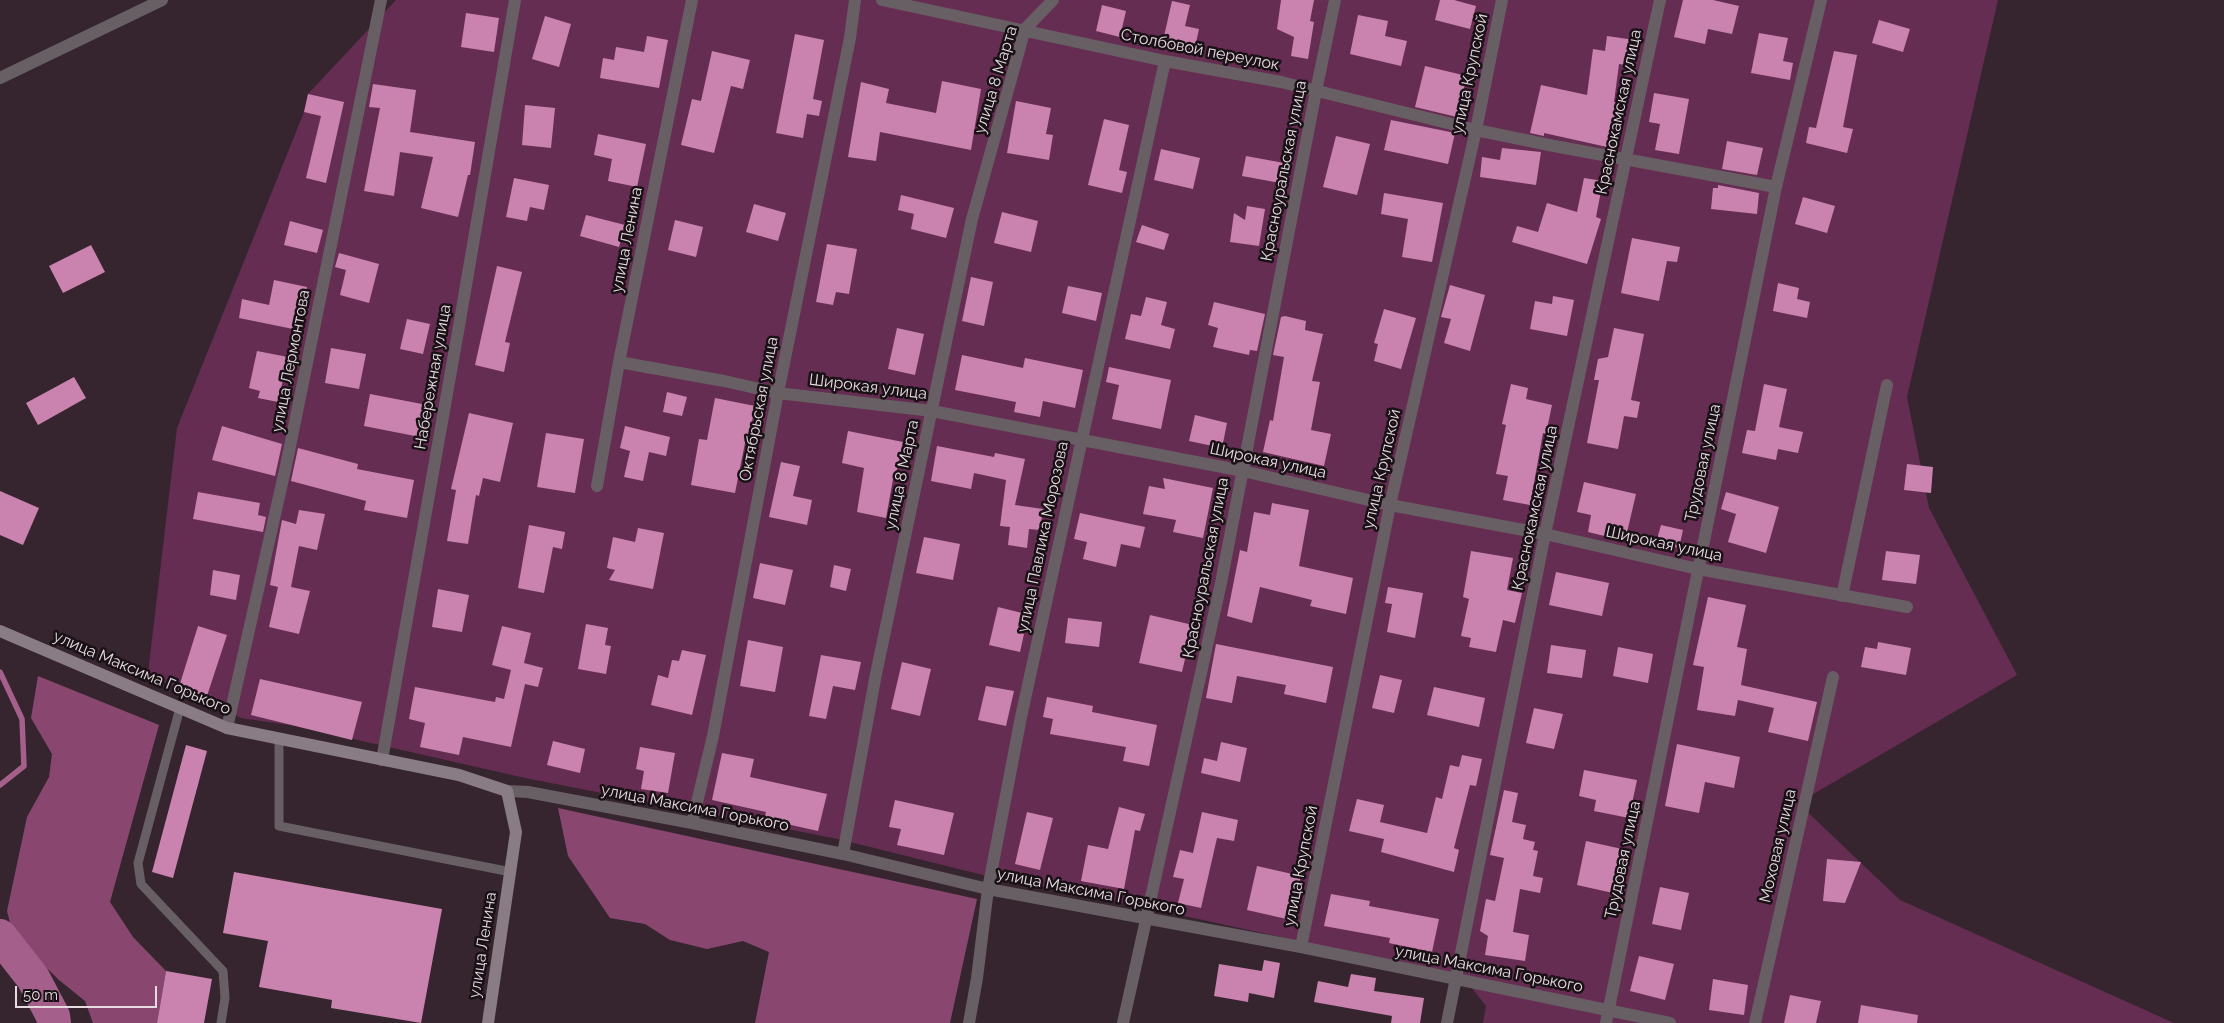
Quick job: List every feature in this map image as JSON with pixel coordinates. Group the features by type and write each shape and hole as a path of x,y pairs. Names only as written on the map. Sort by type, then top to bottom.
{"street":[{"path":"0,78 162,0"},
{"name":"улица Лермонтова","path":"227,728 287,461 381,0"},
{"name":"Набережная улица","path":"382,760 458,336 514,0"},
{"name":"улица Ленина","path":"597,486 619,362 692,0"},
{"name":"Октябрьская улица","path":"692,823 713,736 778,393 850,38 855,0"},
{"name":"Столбовой переулок","path":"882,0 1025,29 1165,61 1316,91 1476,130 1626,160 1776,186"},
{"name":"улица 8 Марта","path":"842,854 876,674 972,219 1025,29 1053,0"},
{"name":"Красноуральская улица","path":"1123,1023 1148,919 1221,583 1335,0"},
{"name":"улица Крупской","path":"1301,947 1390,504 1476,130 1502,0"},
{"name":"Краснокамская улица","path":"1447,1023 1454,979 1509,721 1545,534 1660,0"},
{"name":"Трудовая улица","path":"1606,1023 1776,186 1821,0"},
{"name":"улица Павлика Морозова","path":"969,1023 977,978 988,890 1021,718 1080,440 1165,61"},
{"name":"Широкая улица","path":"619,362 778,393 932,411 1545,534 1698,569 1907,608"},
{"path":"1842,596 1887,385"},
{"name":"улица Максима Горького","path":"0,631 227,728 459,775 507,791 528,792 842,854 988,890 1301,947 1670,1023"},
{"name":"Моховая улица","path":"1755,1023 1833,677"},
{"path":"507,791 516,832 511,872"},
{"name":"улица Ленина","path":"488,1023 511,872"}],"lane":[{"path":"180,708 138,863 141,884 223,971 225,998 221,1023"},
{"path":"280,739 279,826 511,872"}],"shaded area":[{"path":"396,0 1998,0 1907,397 1929,508 2017,675 1798,803 1900,900 2174,1023 1483,1023 1486,1006 1463,977 1139,906 979,874 838,839 525,778 296,726 241,718 206,699 178,690 148,673 177,428 304,112 308,94"},
{"path":"38,676 159,725 110,902 133,937 166,971 157,1023 93,1023 85,1001 59,980 13,935 7,911 27,817 49,777 52,754 31,718"},
{"path":"558,808 977,899 950,1023 755,1023 769,952 743,941 707,949 670,940 645,924 610,918 568,856"}],"building":[{"path":"1281,0 1314,0 1310,21 1314,22 1308,59 1291,56 1294,37 1277,29"},
{"path":"1440,0 1454,0 1476,6 1470,29 1435,20"},
{"path":"1683,0 1713,0 1739,6 1732,34 1708,29 1705,44 1674,37"},
{"path":"1172,1 1190,5 1185,26 1199,29 1194,52 1162,45"},
{"path":"1102,5 1126,11 1120,37 1096,31"},
{"path":"466,13 499,18 494,52 461,47"},
{"path":"1358,15 1388,21 1385,36 1407,41 1401,66 1350,54"},
{"path":"545,16 571,24 559,67 532,59"},
{"path":"1879,20 1910,29 1903,52 1872,43"},
{"path":"1759,33 1788,38 1783,61 1793,63 1790,80 1751,73"},
{"path":"795,34 824,40 813,99 822,101 819,116 807,114 803,138 776,133"},
{"path":"647,36 668,40 659,88 600,78 603,58 614,60 616,47 644,52"},
{"path":"1607,36 1635,40 1631,66 1619,64 1614,102 1618,103 1607,147 1544,133 1544,136 1530,133 1541,85 1587,95 1593,49 1605,51"},
{"path":"712,51 750,60 743,89 731,86 714,153 681,145 692,99 701,101"},
{"path":"1834,51 1857,55 1843,127 1853,129 1847,153 1806,143 1809,127 1816,128"},
{"path":"1425,66 1467,76 1457,117 1415,107"},
{"path":"942,81 981,89 971,150 880,132 876,161 848,157 861,82 889,89 886,103 936,113"},
{"path":"373,84 416,90 410,132 475,142 470,175 468,175 458,217 421,208 433,157 400,152 394,196 364,191 380,108 369,107"},
{"path":"1654,93 1689,99 1679,154 1655,150 1660,124 1649,122"},
{"path":"308,94 344,102 326,183 306,178 321,116 304,112"},
{"path":"1016,101 1051,108 1046,134 1053,135 1049,160 1007,153"},
{"path":"525,105 555,108 551,148 522,145"},
{"path":"1104,119 1129,125 1119,170 1127,172 1122,193 1088,185"},
{"path":"1391,120 1455,133 1448,164 1384,150"},
{"path":"598,134 646,144 637,187 608,181 612,159 594,155"},
{"path":"1336,136 1370,144 1357,195 1323,187"},
{"path":"1727,141 1763,148 1757,175 1722,169"},
{"path":"1502,148 1541,152 1536,185 1480,177 1482,157 1500,160"},
{"path":"1161,149 1200,158 1193,189 1154,180"},
{"path":"1246,156 1284,163 1280,183 1242,176"},
{"path":"514,178 549,185 544,210 530,207 527,221 506,217"},
{"path":"1584,178 1603,181 1596,217 1601,219 1587,264 1512,242 1517,226 1538,232 1547,203 1577,212"},
{"path":"1718,185 1759,193 1757,214 1711,209 1713,188 1718,188"},
{"path":"1384,193 1443,203 1432,262 1402,257 1408,219 1381,214"},
{"path":"901,195 954,208 946,238 911,229 914,214 898,210"},
{"path":"1803,197 1835,206 1827,233 1795,224"},
{"path":"754,204 786,213 778,241 746,232"},
{"path":"1247,206 1265,209 1259,246 1230,242 1234,213 1245,220"},
{"path":"1002,212 1038,221 1031,252 994,243"},
{"path":"586,215 625,225 619,247 580,236"},
{"path":"675,220 703,227 696,257 668,250"},
{"path":"290,221 323,230 317,253 284,245"},
{"path":"1142,225 1169,234 1164,250 1136,242"},
{"path":"1632,238 1680,247 1677,262 1667,261 1659,301 1621,293"},
{"path":"827,244 857,249 849,294 836,292 833,305 816,302"},
{"path":"91,245 105,272 63,293 49,266"},
{"path":"339,253 379,264 369,303 340,295 346,270 335,267"},
{"path":"497,266 522,272 505,342 510,343 504,372 475,365"},
{"path":"971,277 993,282 984,326 962,321"},
{"path":"274,280 307,287 298,330 239,318 242,299 269,305"},
{"path":"1778,283 1799,288 1797,299 1810,302 1807,318 1773,311"},
{"path":"1450,285 1485,295 1470,351 1444,343 1451,319 1441,317"},
{"path":"1068,286 1102,293 1096,321 1062,313"},
{"path":"1553,296 1574,300 1567,336 1530,329 1535,301 1552,304"},
{"path":"1146,297 1167,302 1161,325 1175,329 1170,349 1125,339 1131,314 1141,316"},
{"path":"1214,302 1265,314 1257,351 1250,350 1249,355 1213,347 1218,328 1208,325"},
{"path":"1384,309 1416,318 1401,369 1374,361 1378,344 1374,343"},
{"path":"1285,316 1306,321 1305,330 1323,334 1312,381 1320,382 1311,430 1331,434 1324,466 1263,452 1270,420 1273,421 1284,357 1273,355 1281,317"},
{"path":"407,319 430,324 423,354 400,349"},
{"path":"897,328 924,334 915,375 888,369"},
{"path":"1614,328 1644,334 1631,400 1640,402 1637,418 1624,416 1618,449 1587,443 1599,380 1594,380 1598,359 1608,357"},
{"path":"331,348 366,354 359,389 325,383"},
{"path":"257,351 288,357 278,402 258,398 260,391 249,388"},
{"path":"962,355 1023,368 1025,358 1083,370 1075,408 1043,401 1040,417 1014,412 1016,402 955,390"},
{"path":"1109,367 1171,380 1161,429 1112,419 1119,385 1106,382"},
{"path":"74,377 86,398 38,425 26,403"},
{"path":"1511,384 1528,388 1526,399 1552,405 1546,434 1543,433 1530,505 1503,500 1508,476 1496,474 1506,425 1502,424"},
{"path":"1764,384 1787,389 1779,427 1803,432 1798,453 1778,449 1776,460 1742,453 1747,430 1755,431"},
{"path":"667,392 687,397 682,416 663,412"},
{"path":"370,394 427,405 420,437 364,426"},
{"path":"715,398 755,406 749,438 746,438 735,493 691,485 699,439 707,440"},
{"path":"469,413 513,423 500,482 483,478 479,496 476,495 468,544 447,541 456,490 451,489"},
{"path":"1195,415 1227,423 1222,448 1189,441"},
{"path":"222,426 282,444 275,476 212,460"},
{"path":"625,426 670,437 666,456 649,452 643,481 624,477 630,451 620,448"},
{"path":"848,431 903,442 896,474 894,474 886,518 857,512 864,468 842,463"},
{"path":"546,433 584,439 575,493 537,487"},
{"path":"937,446 994,457 995,453 1025,459 1015,505 1043,509 1040,530 1029,529 1027,548 1008,545 1010,527 1000,526 1006,480 974,473 971,489 931,481"},
{"path":"298,448 358,464 357,469 414,480 407,518 364,510 366,501 291,481"},
{"path":"781,462 800,466 793,496 812,500 807,525 769,517"},
{"path":"1907,464 1933,467 1931,493 1904,490"},
{"path":"1163,478 1213,488 1203,538 1173,532 1176,520 1143,514 1149,486 1165,489"},
{"path":"1584,482 1636,494 1625,541 1588,532 1591,515 1577,512"},
{"path":"0,491 39,508 23,545 0,535"},
{"path":"198,492 260,503 258,515 266,517 263,532 193,519"},
{"path":"1726,492 1779,507 1766,553 1728,542 1736,514 1721,509"},
{"path":"1272,503 1309,510 1299,566 1353,578 1346,614 1310,606 1312,600 1260,587 1252,623 1227,616 1240,550 1247,552 1254,512 1270,515"},
{"path":"299,510 325,514 317,550 299,546 291,587 310,591 299,634 269,627 278,587 270,585 282,520 296,524"},
{"path":"1080,513 1145,527 1140,548 1121,544 1116,567 1083,559 1087,542 1074,539"},
{"path":"529,525 565,532 562,549 553,547 544,593 518,588"},
{"path":"1661,525 1683,530 1679,548 1656,543"},
{"path":"638,528 664,533 653,589 609,580 615,570 607,568 613,537 635,542"},
{"path":"924,537 960,544 953,580 916,573"},
{"path":"1471,551 1513,558 1507,590 1522,593 1515,623 1503,620 1496,652 1469,647 1471,638 1461,636 1469,599 1463,597"},
{"path":"1886,551 1920,555 1916,584 1882,580"},
{"path":"760,563 793,570 785,605 753,598"},
{"path":"834,565 851,569 846,591 830,587"},
{"path":"213,570 240,575 236,600 210,595"},
{"path":"1556,572 1609,583 1602,616 1549,605"},
{"path":"1388,587 1423,593 1415,638 1387,632 1392,604 1385,603"},
{"path":"438,589 469,595 462,632 432,627"},
{"path":"1708,597 1746,605 1737,647 1747,649 1741,685 1817,702 1808,741 1768,732 1774,708 1738,700 1735,716 1697,710 1704,667 1693,665"},
{"path":"998,607 1022,613 1017,632 1024,634 1020,652 989,645"},
{"path":"1150,615 1193,625 1182,672 1139,663"},
{"path":"1068,618 1102,622 1099,647 1065,643"},
{"path":"586,624 608,628 605,645 611,646 606,674 578,669"},
{"path":"198,626 227,635 206,699 178,690"},
{"path":"502,626 531,633 524,663 543,668 538,687 525,684 511,747 463,737 459,755 420,747 425,723 409,719 415,687 495,702 496,697 504,699 511,670 492,665"},
{"path":"748,640 783,647 775,692 740,686"},
{"path":"1878,642 1911,648 1906,675 1861,667 1865,647 1877,649"},
{"path":"1216,644 1333,667 1326,703 1284,694 1286,685 1237,676 1232,703 1206,698"},
{"path":"1551,645 1586,650 1582,678 1547,673"},
{"path":"1618,647 1653,654 1648,683 1613,676"},
{"path":"682,650 706,655 692,715 651,705 658,675 668,678 672,660 679,661"},
{"path":"821,655 861,662 855,690 833,686 826,719 809,716"},
{"path":"902,662 931,669 920,716 891,709"},
{"path":"1380,675 1402,680 1394,713 1372,708"},
{"path":"260,679 362,702 352,740 251,715"},
{"path":"986,686 1014,691 1006,726 978,720"},
{"path":"1434,687 1485,698 1479,727 1427,715"},
{"path":"1047,697 1093,706 1092,712 1157,725 1149,766 1123,761 1126,747 1050,734 1053,719 1043,717"},
{"path":"1534,708 1563,714 1554,749 1526,743"},
{"path":"553,741 585,749 580,773 547,765"},
{"path":"1221,742 1247,748 1240,782 1201,773 1204,758 1217,761"},
{"path":"1677,744 1740,757 1734,788 1705,782 1699,813 1665,806"},
{"path":"186,745 207,751 173,878 152,872"},
{"path":"640,747 675,753 668,793 641,789 644,771 636,769"},
{"path":"722,753 754,759 750,777 827,794 818,831 764,819 766,812 712,800"},
{"path":"1462,755 1482,759 1476,786 1470,785 1454,848 1459,850 1454,872 1381,852 1384,839 1349,831 1357,799 1384,805 1380,822 1427,833 1436,797 1442,799 1450,765 1459,767"},
{"path":"1584,770 1637,780 1629,818 1594,811 1596,800 1579,796"},
{"path":"1504,790 1518,793 1512,822 1526,825 1523,839 1535,842 1533,850 1538,851 1533,876 1543,878 1540,893 1520,889 1513,932 1529,935 1525,961 1485,955 1488,936 1480,931 1486,899 1495,901 1504,858 1490,855"},
{"path":"895,800 954,813 944,855 897,845 901,829 889,827"},
{"path":"1119,807 1145,814 1140,831 1135,830 1124,889 1081,881 1088,845 1108,849"},
{"path":"1027,812 1053,818 1040,870 1015,864"},
{"path":"1202,812 1238,820 1234,841 1217,838 1201,908 1178,903 1184,879 1173,877 1180,850 1193,853"},
{"path":"1586,841 1622,849 1613,893 1577,885"},
{"path":"1827,859 1861,862 1845,903 1823,901"},
{"path":"1257,866 1301,876 1291,920 1247,910"},
{"path":"234,872 442,909 421,1023 331,1008 332,1000 259,987 268,941 223,933"},
{"path":"1660,887 1689,893 1681,930 1652,924"},
{"path":"1331,894 1370,901 1369,906 1439,919 1432,952 1389,943 1390,938 1324,926"},
{"path":"1639,956 1674,964 1665,1000 1630,991"},
{"path":"1264,960 1280,963 1274,998 1249,993 1248,1002 1214,996 1219,964 1262,971"},
{"path":"166,971 212,979 204,1023 157,1023"},
{"path":"1351,974 1376,978 1374,991 1424,998 1420,1023 1391,1023 1392,1016 1314,1002 1318,981 1348,987"},
{"path":"1713,979 1748,985 1744,1015 1709,1010"},
{"path":"1790,995 1821,1001 1816,1023 1784,1023"},
{"path":"1861,1005 1918,1015 1917,1023 1858,1023"}],"waterway":[{"path":"0,672 22,719 24,766 0,785"},
{"path":"0,936 33,978 53,1016 54,1023"}]}
